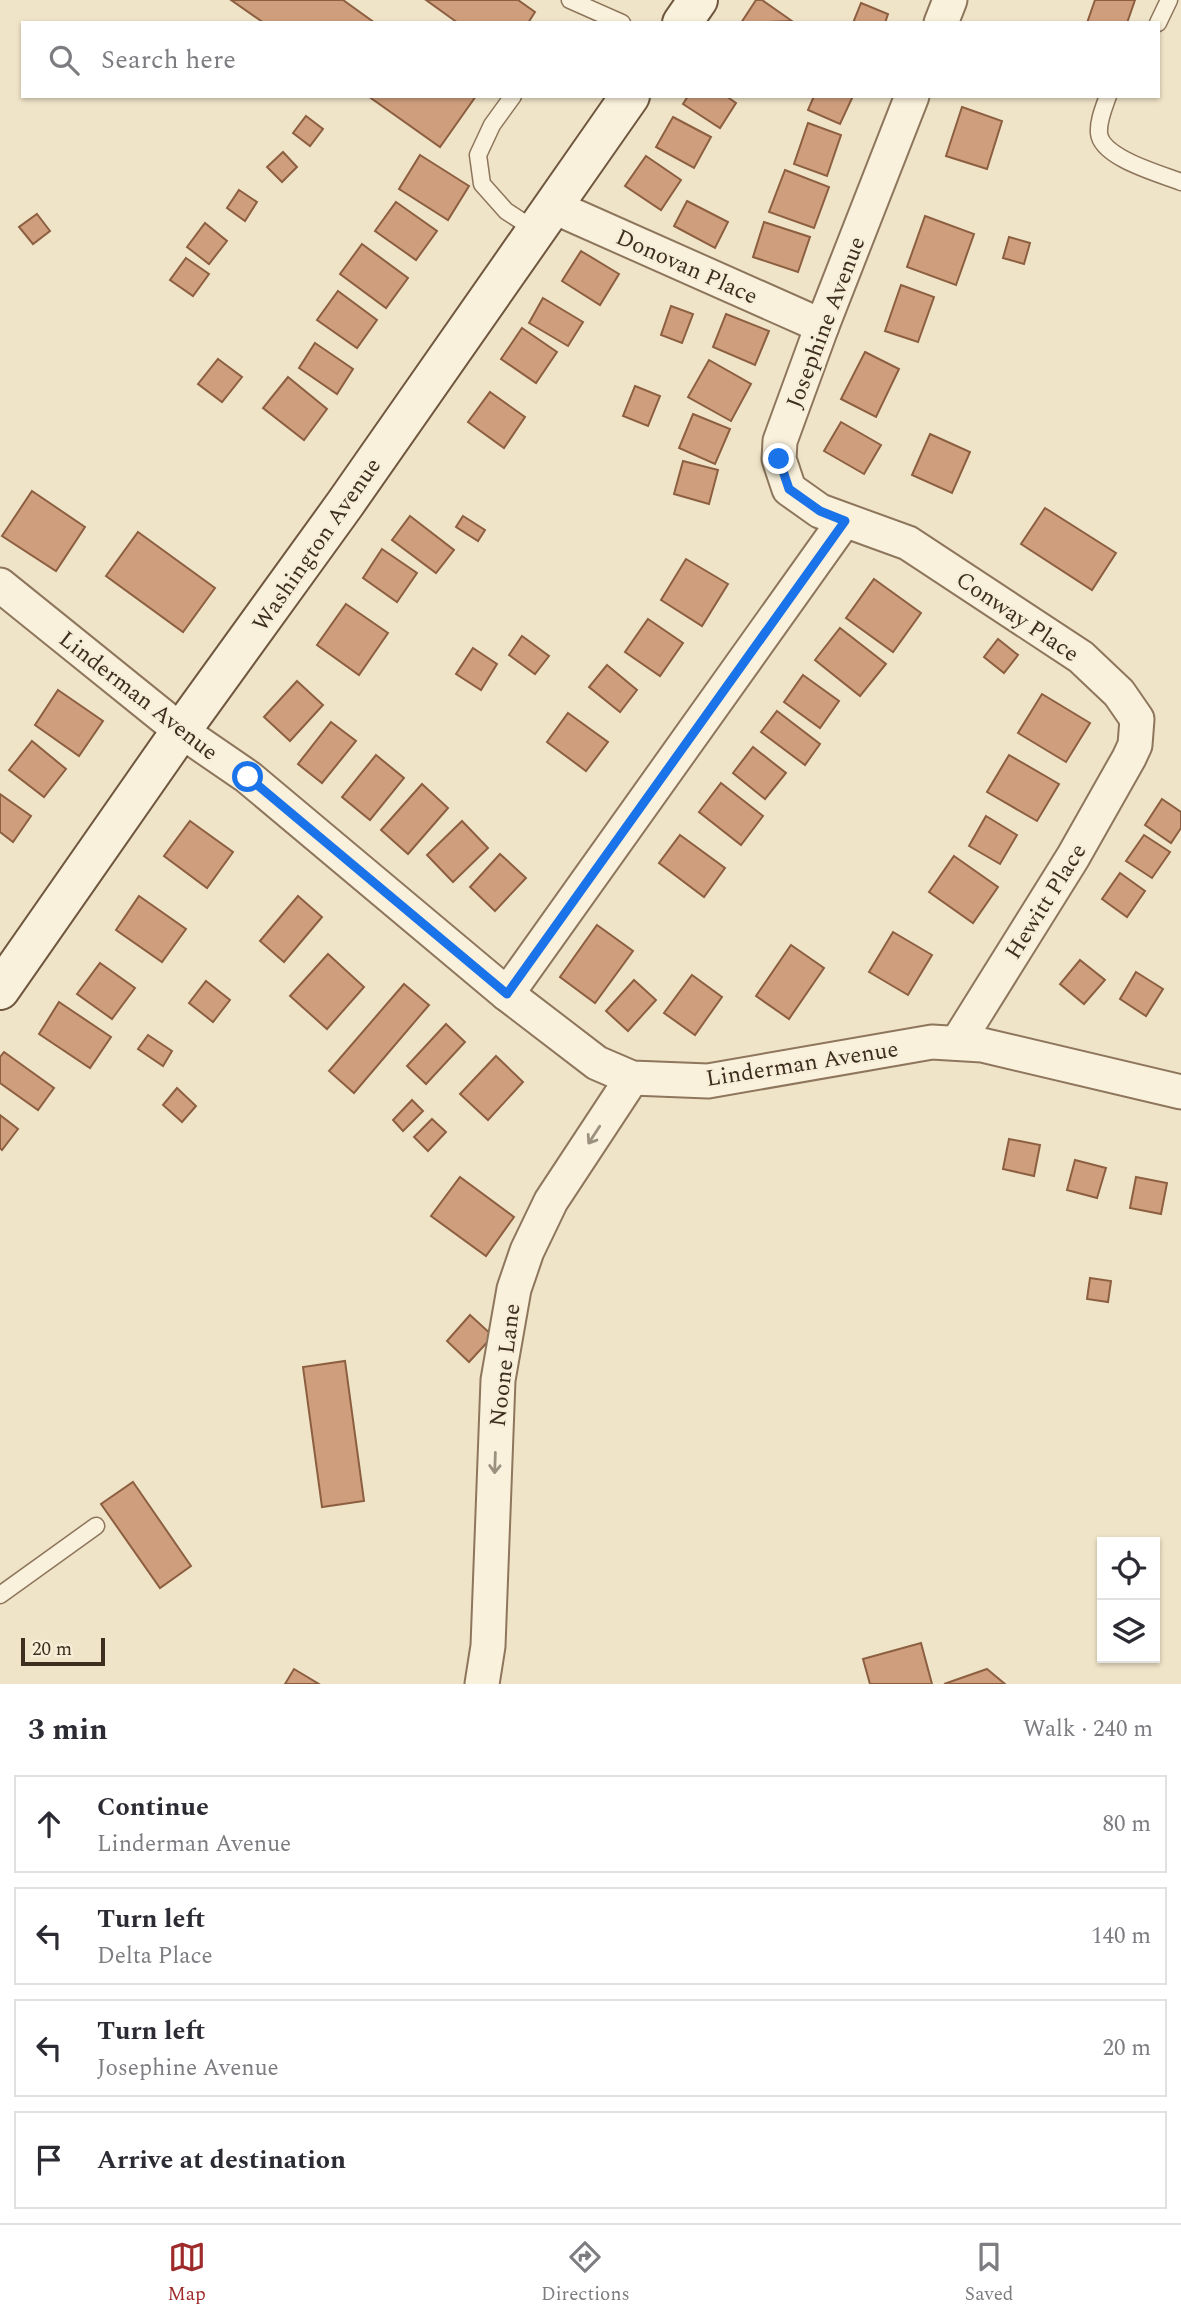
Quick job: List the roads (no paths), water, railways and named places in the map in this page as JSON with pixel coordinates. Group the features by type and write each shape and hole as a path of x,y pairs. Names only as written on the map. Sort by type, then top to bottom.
{"main road":[{"path":"683,21 698,0"},
{"name":"Washington Avenue","path":"0,990 629,98"}],"street":[{"path":"942,21 950,0"},
{"name":"Josephine Avenue","path":"845,521 820,511 789,489 779,459 780,441 911,98"},
{"name":"Donovan Place","path":"544,218 822,326"},
{"path":"507,994 845,521"},
{"name":"Conway Place","path":"845,521 908,542 1081,657 1119,693 1136,719 1135,745 1129,758"},
{"name":"Linderman Avenue","path":"0,585 181,731 248,777 507,994 597,1063 632,1078 708,1081 932,1042 957,1043 982,1045 1181,1092"},
{"name":"Hewitt Place","path":"957,1043 1073,857 1129,758"},
{"name":"Noone Lane","path":"482,1684 488,1646 498,1380 514,1289 527,1251 551,1201 632,1078"}],"lane":[{"path":"570,0 619,21"},
{"path":"1159,21 1169,0"},
{"path":"512,98 492,125 478,155 482,184 506,211 544,218"},
{"path":"1107,98 1098,135 1106,148 1120,158 1181,182"},
{"path":"0,1595 96,1526"}]}
